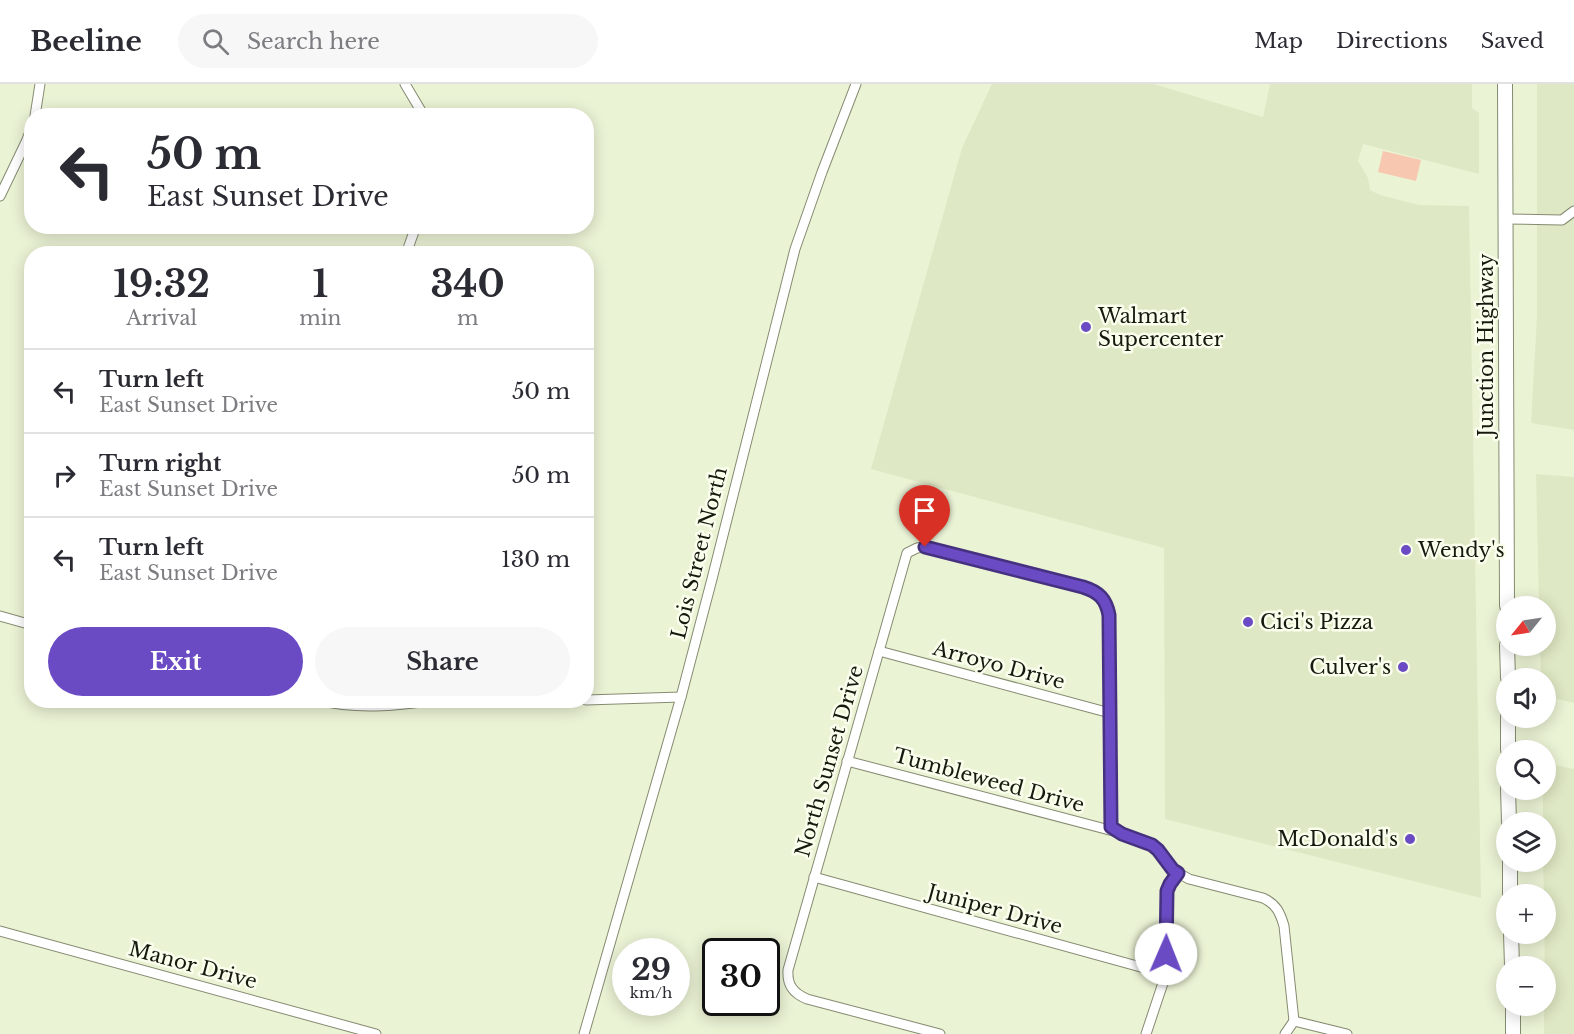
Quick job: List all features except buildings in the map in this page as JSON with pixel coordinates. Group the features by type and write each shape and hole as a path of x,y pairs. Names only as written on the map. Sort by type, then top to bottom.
{"main road":[{"name":"Junction Highway","path":"1505,84 1507,596"},
{"path":"1513,1016 1513,1034"}],"street":[{"path":"36,108 40,84"},
{"path":"405,84 419,108"},
{"name":"Lois Street North","path":"584,1034 681,697 795,249 856,84"},
{"path":"0,196 24,146"},
{"path":"1505,219 1562,220 1574,211"},
{"name":"North Sunset Drive","path":"940,1034 807,999 795,993 787,978 907,554 917,548 925,547 1083,587 1099,594 1104,599 1109,615 1110,713"},
{"path":"0,616 24,623"},
{"name":"Arroyo Drive","path":"879,651 1110,713"},
{"path":"594,700 681,697"},
{"path":"1110,713 1111,827 1122,834"},
{"name":"Tumbleweed Drive","path":"848,761 1122,834 1152,845 1178,873"},
{"path":"1146,1034 1166,974 1167,891 1178,873 1189,879 1263,898 1277,909 1284,926 1294,1021 1285,1034"},
{"name":"Juniper Drive","path":"814,878 1166,974"},
{"name":"Manor Drive","path":"0,931 376,1034"},
{"path":"1294,1021 1347,1034"}],"shaded area":[{"path":"992,84 1154,84 1263,117 1270,84 1472,84 1472,108 1479,113 1479,174 1363,144 1358,161 1368,178 1370,190 1380,195 1419,205 1469,206 1481,898 1165,819 1164,548 871,469 962,148"},
{"path":"1537,84 1574,84 1574,430 1531,423 1537,316"},
{"path":"1383,151 1421,160 1416,181 1378,172"},
{"path":"1536,474 1574,477 1574,703 1556,699 1556,668 1541,668 1540,656 1556,656 1556,596 1539,596"},
{"path":"1556,765 1574,769 1574,1034 1544,1034 1544,1016 1556,1016 1556,956 1545,956 1545,944 1556,944 1556,884 1544,884 1543,872 1556,872 1556,812 1543,812 1543,800 1556,800"}],"place":[{"name":"Walmart Supercenter","path":"1086,327"},
{"name":"Wendy's","path":"1406,550"},
{"name":"Cici's Pizza","path":"1248,622"},
{"name":"Culver's","path":"1403,667"},
{"name":"McDonald's","path":"1410,839"}],"route":[{"path":"925,547 1083,587 1099,594 1104,599 1109,615 1111,827 1122,834 1152,845 1178,873 1167,891 1166,954"}]}
